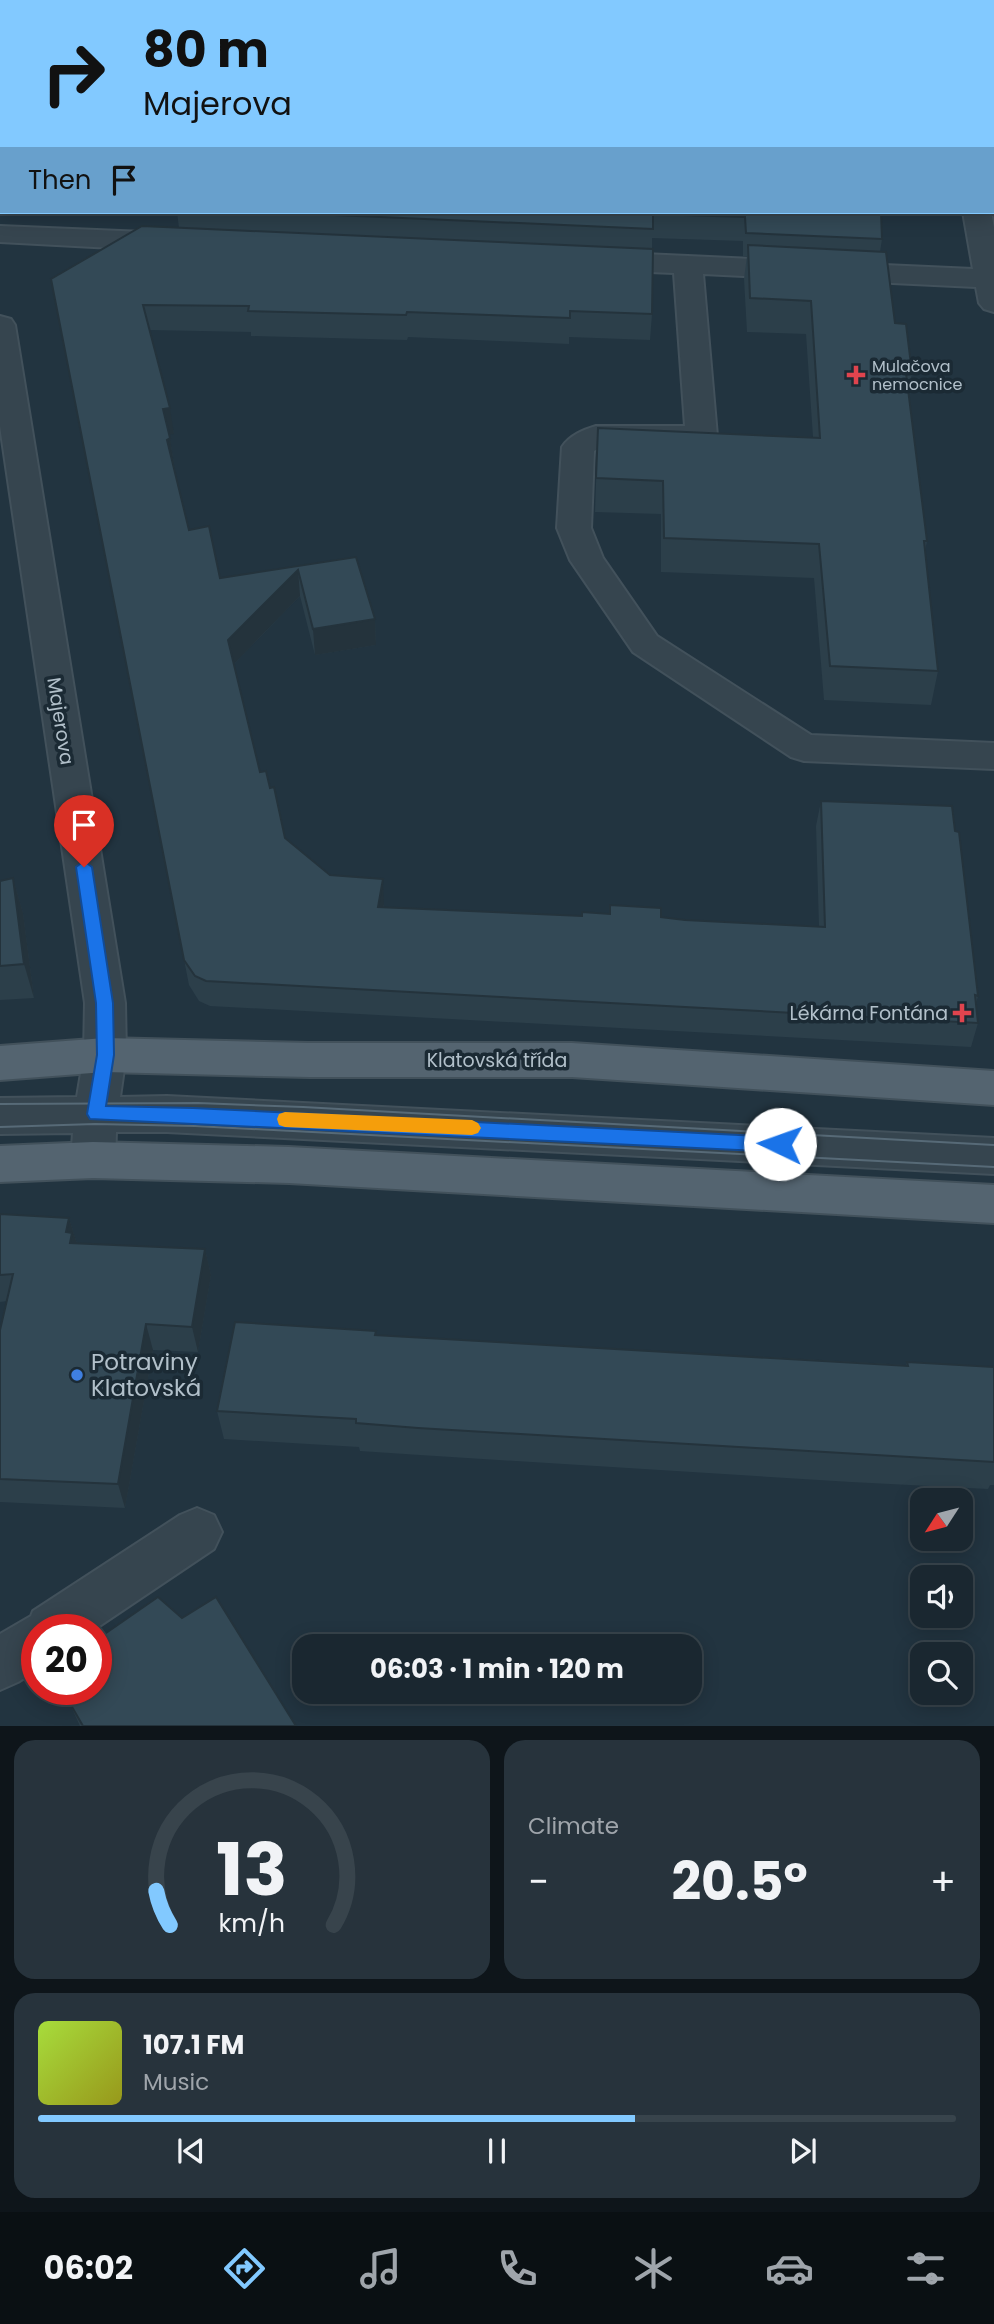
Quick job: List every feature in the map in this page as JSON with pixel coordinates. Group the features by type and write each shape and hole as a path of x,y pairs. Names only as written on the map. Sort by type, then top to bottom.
{"main road":[{"name":"Klatovská třída","path":"0,1063 105,1055 322,1060 572,1060 994,1088"},
{"path":"0,1164 93,1160 289,1165 994,1204"}],"street":[{"path":"578,260 688,265 993,287 977,214"},
{"path":"0,234 194,243"},
{"path":"688,265 701,436 596,436 578,447 574,528 587,560 645,644 804,748 994,756"},
{"name":"Majerova","path":"0,325 105,1003 105,1055 96,1114 93,1160"},
{"path":"0,1116 181,1115 994,1156"},
{"path":"74,1614 197,1532"},
{"path":"0,1664 21,1650"}],"building":[{"path":"312,214 653,214 653,229"},
{"path":"653,214 881,214 882,239 746,233 745,217"},
{"path":"142,226 653,249 652,314 570,311 570,318 407,312 406,315 248,311 249,306 143,305 170,408 163,409 170,438 167,440 189,530 209,526 220,578 356,557 375,619 313,629 298,570 228,640 260,772 266,771 270,788 274,787 285,838 330,875 383,879 378,907 582,916 582,912 610,914 610,905 661,908 661,917 685,920 825,927 821,801 952,806 955,831 959,832 978,996 975,995 978,1023 206,981 195,976 184,960 51,279"},
{"path":"748,245 886,252 895,323 906,324 912,373 906,373 927,541 924,541 938,671 830,666 819,544 664,538 663,481 596,478 598,428 820,438 811,301 750,298"},
{"path":"13,878 24,964 0,966 0,881"},
{"name":"Potraviny Klatovská","path":"0,1214 69,1218 66,1232 72,1233 70,1243 205,1249 192,1327 146,1324 118,1484 0,1479 0,1330 13,1274 0,1275"},
{"path":"235,1322 376,1331 375,1335 908,1366 907,1362 994,1367 994,1462 418,1428 356,1423 356,1419 217,1411"},
{"path":"158,1597 182,1618 216,1597 296,1726 83,1726 71,1705 112,1705 112,1629"}],"tram line":[{"path":"0,1104 198,1103 303,1107 994,1145"},
{"path":"0,1127 95,1124 195,1126 994,1167"}],"slow traffic":[{"path":"285,1119 472,1128"}],"place":[{"name":"Mulačova nemocnice","path":"856,375"},
{"name":"Lékárna Fontána","path":"962,1013"},
{"name":"Potraviny Klatovská","path":"77,1375"}],"route":[{"path":"84,867 105,1003 105,1055 96,1114 193,1115 780,1144"}]}
